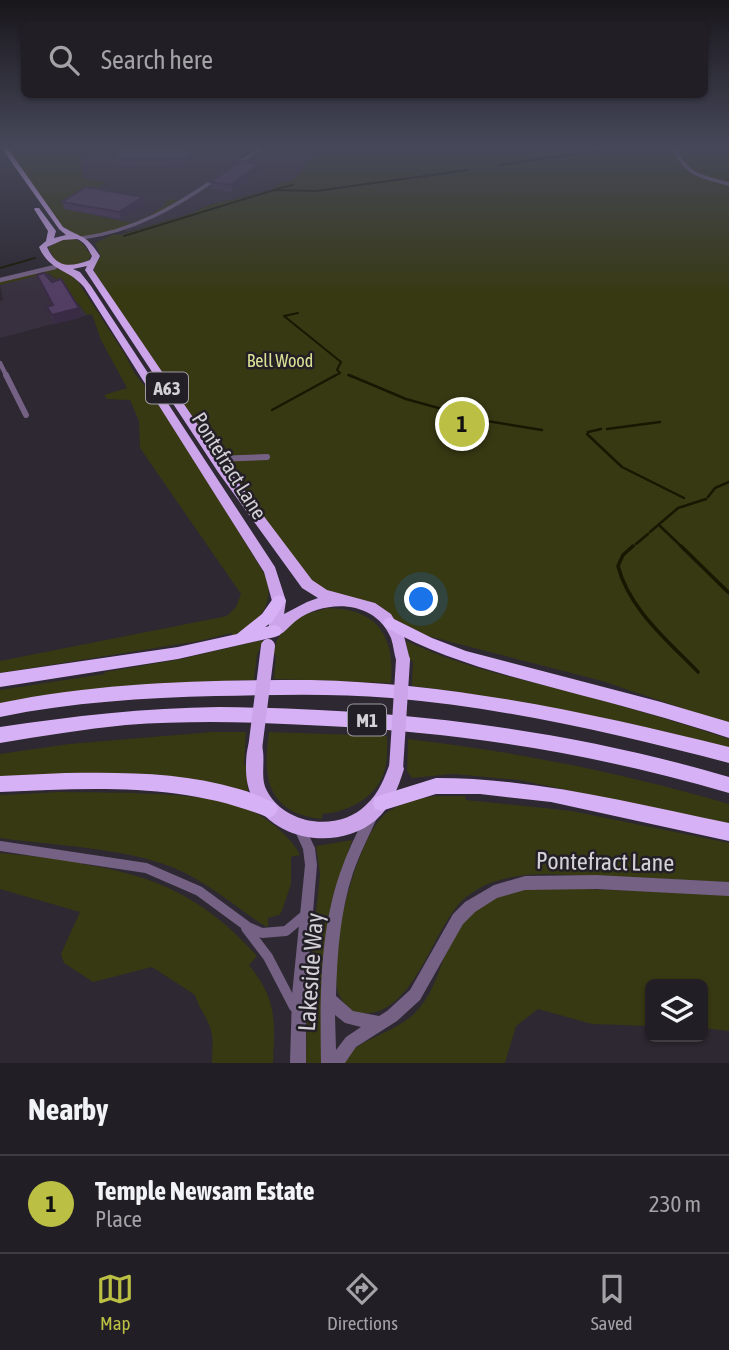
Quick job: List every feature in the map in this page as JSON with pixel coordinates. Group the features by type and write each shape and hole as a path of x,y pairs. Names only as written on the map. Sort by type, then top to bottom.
{"highway":[{"path":"29,196 52,231 50,242"},
{"path":"38,196 61,228 82,240"},
{"path":"48,258 43,247 50,242 82,240"},
{"name":"A63","path":"82,240 96,256 93,262"},
{"name":"A63","path":"48,258 60,268"},
{"path":"60,268 93,262"},
{"name":"Pontefract Lane","path":"93,262 89,270 219,464 307,584 322,594 337,599"},
{"name":"Pontefract Lane","path":"60,268 77,274 87,286 270,571 279,601 275,631"},
{"path":"269,809 258,792 254,775 268,646 275,631 286,618 302,608 337,599 361,604 422,642 461,657 664,709 729,730"},
{"path":"234,641 267,618 279,601"},
{"path":"379,806 393,783 396,769 403,660 390,623"},
{"path":"0,680 178,653 275,631"},
{"name":"M1","path":"0,710 122,691 286,686 347,688 532,710 641,732 729,755"},
{"name":"M1","path":"0,735 96,721 198,715 276,715 443,725 524,735 619,753 729,785"},
{"path":"0,784 91,782 181,787 228,793 269,809 299,827 311,831 334,832 349,828 379,806 436,786 480,786 551,794 729,832"}],"street":[{"path":"82,240 165,214 191,196"},
{"path":"82,240 104,235"},
{"path":"0,278 37,266 48,258"},
{"path":"0,278 60,268"},
{"path":"0,363 26,415"},
{"path":"219,464 236,459 267,457"},
{"path":"219,464 236,459"},
{"name":"Lakeside Way","path":"329,1063 328,999 331,951 341,895 358,844 379,806"},
{"name":"Lakeside Way","path":"298,1063 298,1018 311,865 309,848 299,827"},
{"path":"0,846 146,868 199,891 220,904 240,922 268,957 283,982 298,1018"},
{"name":"Pontefract Lane","path":"336,1063 351,1042 402,1008 415,995 446,937 470,907 510,886 525,883 596,882 729,889"},
{"path":"240,922 256,932 278,933 293,927 307,913"},
{"path":"328,999 350,1018 378,1023"}],"shaded area":[{"path":"53,196 248,196 209,205 192,213 127,232 118,225 80,230"},
{"path":"45,272 61,282 87,315 0,338 0,301 3,300 0,285"}],"green space":[{"path":"38,196 85,196 64,209 131,223 149,216 167,204 164,203 168,199 184,202 132,227 82,238 58,225"},
{"name":"Bell Wood","path":"248,196 729,196 729,724 602,681 428,636 406,627 370,602 328,592 303,576 231,470 217,455 94,272 94,265 101,256 95,243 114,234 120,235 192,213 209,205"},
{"path":"75,239 81,242 91,255 89,260 70,267 58,264 48,248 58,240"},
{"path":"53,268 69,272 77,280 267,578 269,588 266,606 257,620 242,632 233,636 231,633 199,641 0,673 0,661 227,616 236,607 241,594 140,448 139,421 130,400 107,399 104,395 127,388 101,340 92,314 87,315 78,303 74,303 61,282 48,273 0,285 0,281"},
{"path":"328,608 360,614 380,628 390,652 391,683 274,679 276,655 273,654 277,640 285,628 308,611 310,613"},
{"path":"263,640 257,655 254,680 176,683 0,704 0,690 104,674"},
{"path":"406,641 468,665 614,704 729,739 729,748 572,712 412,686 413,661 409,660"},
{"path":"212,732 246,732 244,765 248,793 0,779 0,754 69,744"},
{"path":"269,732 387,736 385,769 376,788 361,801 342,810 322,814 322,819 304,815 279,801 272,790 267,764"},
{"path":"408,739 490,750 570,765 689,793 729,804 729,824 519,780 453,774 412,778 407,771"},
{"path":"60,792 197,797 247,808 282,832 300,855 291,857 291,884 282,911 279,915 268,918 268,927 198,880 154,861 111,851 0,838 0,795"},
{"path":"436,796 465,796 466,800 572,811 729,843 729,882 546,874 493,882 474,891 453,912 420,970 393,1003 376,1012 356,1013 340,996 336,971 346,900 362,851 371,832 386,813 407,802"},
{"path":"352,840 331,905 325,945 321,1063 306,1063 307,1003 320,874 316,846"},
{"path":"0,853 83,861 82,864 133,875 178,893 219,919 257,956 249,965 265,989 272,1011 273,1063 212,1063 211,1031 195,995 152,967 93,982 64,963 61,954 80,912 0,889"},
{"path":"523,887 729,894 729,1031 708,1029 708,979 645,979 645,1026 592,1024 538,1009 516,1026 505,1063 343,1063 355,1048 414,1014 433,986 447,949 461,925 477,909"}],"building":[{"path":"72,196 143,197 119,212 62,202"},
{"path":"44,273 52,282 61,279 79,308 52,315 47,307 53,305 37,275"}],"waterway":[{"path":"124,236 256,196"},
{"path":"0,268 35,258"},
{"path":"298,313 284,316 341,362 337,370 340,373 333,377"},
{"path":"272,410 336,375"},
{"path":"348,375 353,377"},
{"path":"349,375 406,399 478,419"},
{"path":"487,421 542,430"},
{"path":"607,429 660,422"},
{"path":"588,432 601,429"},
{"path":"587,434 622,467 684,498"},
{"path":"708,497 715,488 729,482"},
{"path":"650,532 678,508 706,499"},
{"path":"659,525 683,548"},
{"path":"636,544 648,534"},
{"path":"631,548 633,546 623,555 618,566 623,582 651,624 698,672"},
{"path":"681,546 729,593"}],"place":[{"name":"Temple Newsam Estate","path":"462,424"}]}
